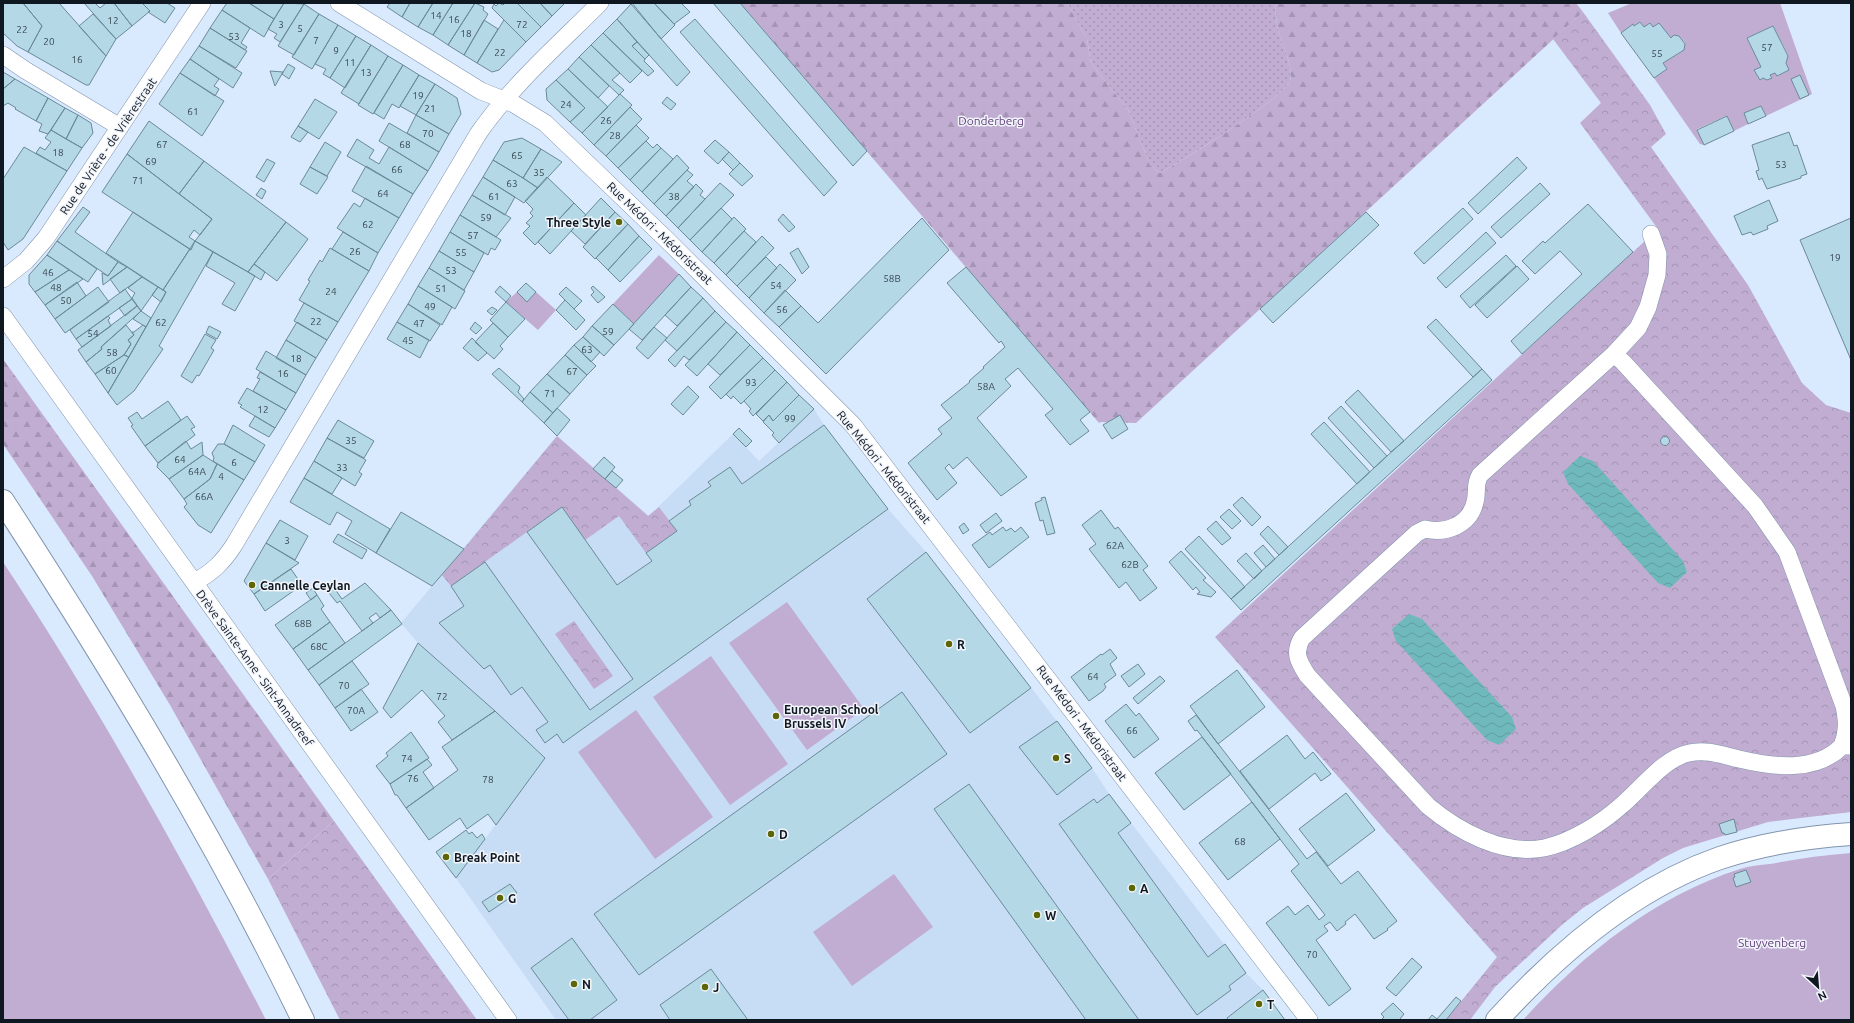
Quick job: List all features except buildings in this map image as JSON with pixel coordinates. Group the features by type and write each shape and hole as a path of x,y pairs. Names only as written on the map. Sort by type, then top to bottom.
{"main road":[{"path":"3,501 92,639 182,791 218,854 303,1020"},
{"path":"1497,1020 1529,986 1577,943 1623,909 1672,879 1719,858 1750,849 1802,839 1851,834"}],"street":[{"name":"Rue de Vrière - de Vrièrestraat","path":"3,279 26,261 46,238 202,3"},
{"name":"Rue Médori - Médoristraat","path":"339,3 481,91 525,110 554,131 684,256 853,425 1310,1020"},
{"path":"194,582 216,568 234,545 478,134 504,101 600,3"},
{"path":"3,55 25,70 120,127"},
{"path":"1614,354 1755,506 1787,552 1844,706 1847,729 1846,746 1829,756 1814,762 1783,766 1747,761 1704,751 1680,755 1648,780 1623,804 1590,828 1556,845 1543,848 1511,847 1480,838 1439,816 1307,675 1296,653 1302,638 1417,533 1426,529 1434,531 1445,530 1457,526 1465,520 1475,504 1477,493 1476,483 1480,475 1614,354 1638,328 1654,289 1657,275 1658,254 1651,234"},
{"name":"Drève Sainte-Anne - Sint-Annadreef","path":"3,316 508,1020"}],"shaded area":[{"name":"European School Brussels IV","path":"814,409 824,425 888,509 926,552 1040,699 1092,768 1109,794 1246,973 1263,990 1285,1020 556,1020 456,878 545,758 418,643 401,623 557,436 649,516 733,434 759,461"}],"green space":[{"name":"Donderberg","path":"740,3 1067,3 1087,39 1091,63 1128,110 1150,165 1160,173 1209,144 1251,115 1270,101 1290,81 1290,69 1278,30 1275,3 1576,3 1583,12 1136,423 1099,423"},
{"path":"1067,3 1275,3 1278,30 1290,69 1290,81 1270,101 1251,115 1209,144 1160,173 1150,165 1128,110 1091,63 1087,39"},
{"path":"1632,3 1780,3 1812,94 1766,116 1761,106 1744,113 1748,124 1734,131 1726,116 1697,129 1704,145 1700,144 1654,78 1667,69 1663,63 1684,50 1685,43 1679,36 1674,35 1671,38 1659,23 1653,27 1650,23 1644,27 1640,22 1634,26 1633,24 1621,33 1608,13","holes":["1773,26 1788,55 1786,63 1789,70 1777,76 1775,73 1770,75 1772,78 1767,80 1763,78 1760,80 1754,70 1761,67 1747,38"]},
{"path":"1583,12 1650,105 1666,134 1651,147 1748,285 1802,383 1826,405 1851,413 1851,812 1768,822 1683,848 1663,858 1583,908 1563,924 1495,987 1470,1020 1446,1020 1497,957 1215,637 1658,229 1580,123 1601,103 1553,39"},
{"path":"659,255 679,274 634,324 613,304"},
{"path":"517,292 527,302 536,292 556,310 538,330 506,302"},
{"path":"3,359 334,821 268,879 170,705 92,576 3,444"},
{"path":"557,436 648,516 659,507 677,531 646,553 619,516 585,540 562,507 451,586 442,575"},
{"path":"3,562 74,674 140,787 173,845 266,1020 3,1020"},
{"path":"787,602 864,709 807,750 729,643"},
{"path":"574,621 613,676 594,689 555,634"},
{"path":"711,656 788,764 730,805 653,697"},
{"path":"636,710 713,817 655,859 578,752"},
{"path":"334,821 477,1020 340,1020 268,879"},
{"name":"Stuyvenberg","path":"1851,853 1851,1020 1523,1020 1570,973 1595,951 1622,930 1679,895 1709,881 1743,868 1810,857"},
{"path":"894,874 933,927 852,986 813,932"}],"water":[{"path":"1580,456 1593,461 1683,561 1687,572 1670,588 1658,583 1568,484 1563,472"},
{"path":"1409,614 1422,619 1512,717 1516,729 1499,745 1487,740 1396,641 1392,629"}],"place":[{"name":"Three Style","path":"619,222"},
{"name":"Cannelle Ceylan","path":"252,585"},
{"name":"R","path":"949,644"},
{"name":"European School Brussels IV","path":"776,716"},
{"name":"S","path":"1056,758"},
{"name":"D","path":"771,834"},
{"name":"Break Point","path":"446,857"},
{"name":"A","path":"1132,888"},
{"name":"G","path":"500,898"},
{"name":"W","path":"1037,915"},
{"name":"N","path":"574,984"},
{"name":"J","path":"705,987"},
{"name":"T","path":"1259,1004"}]}
